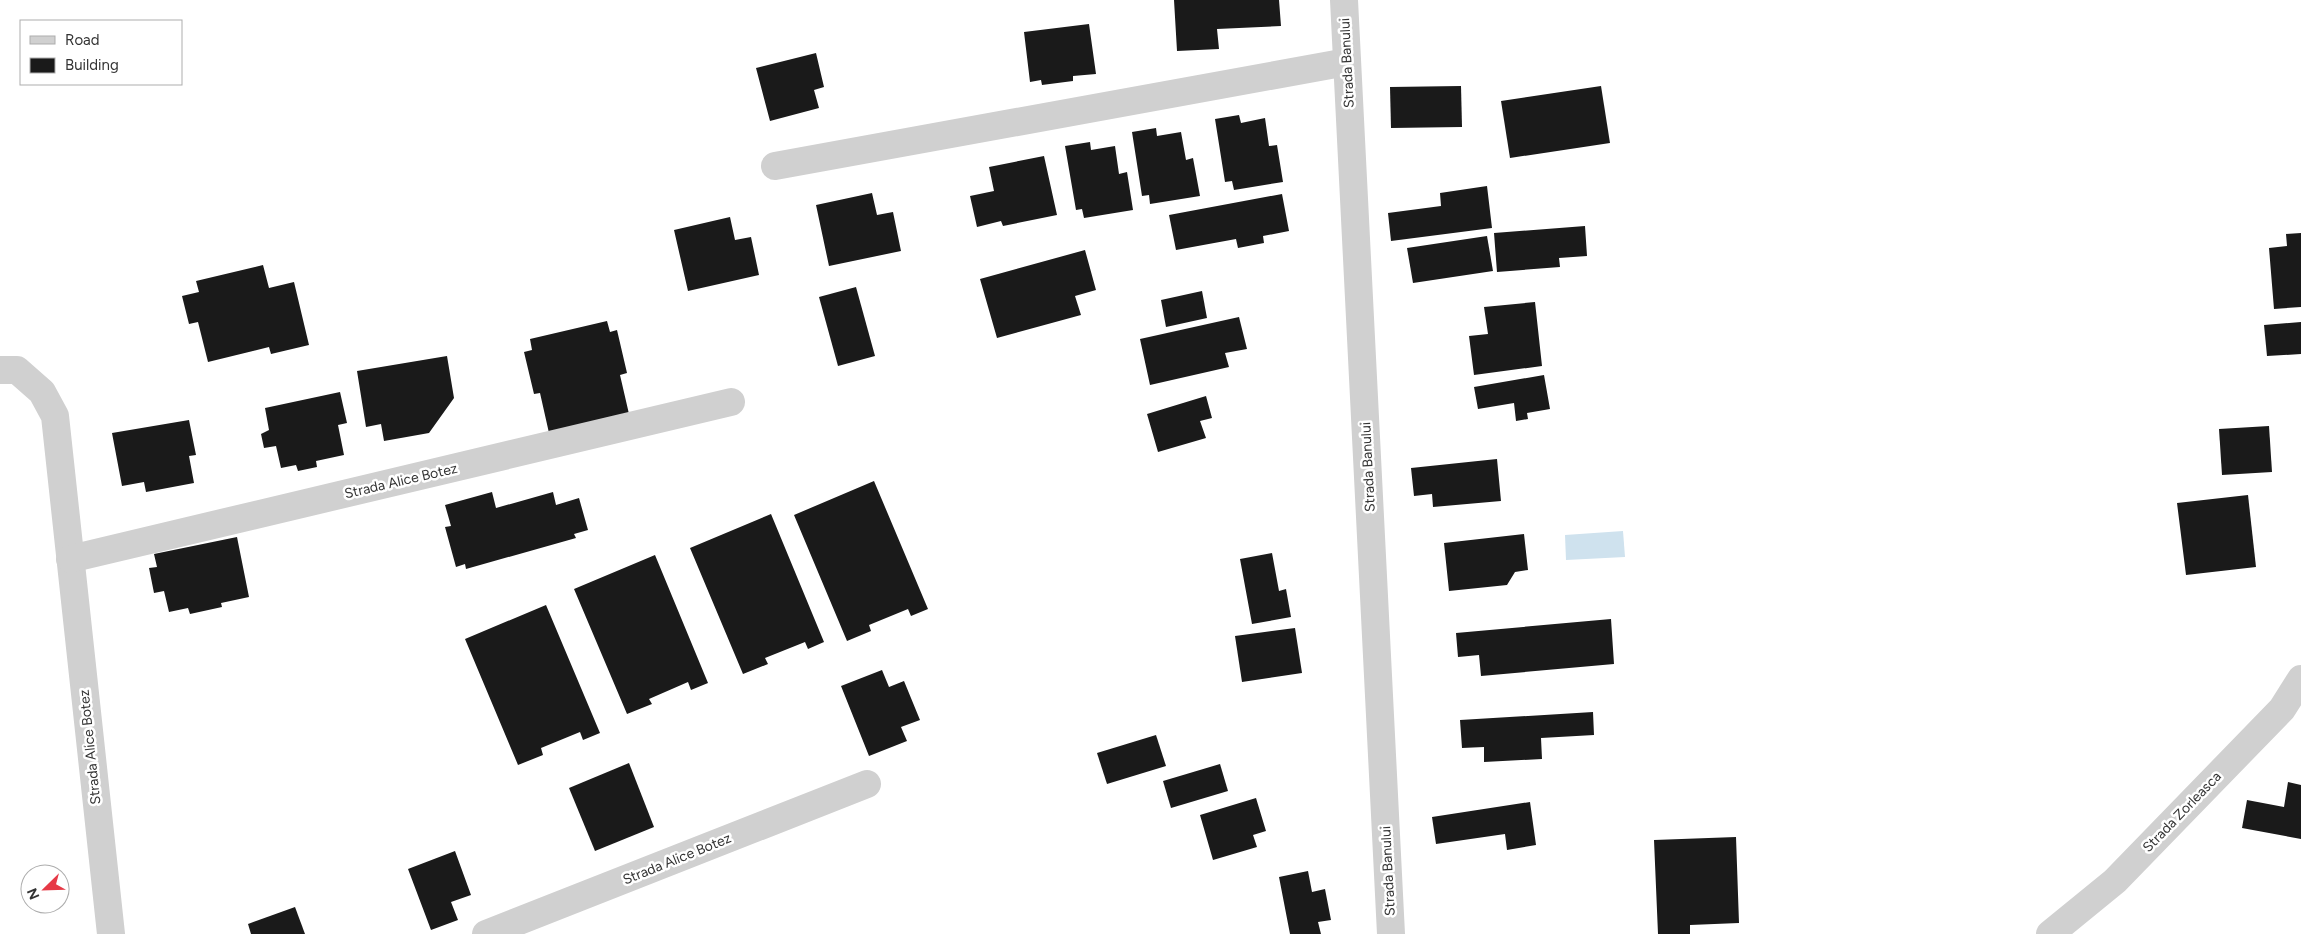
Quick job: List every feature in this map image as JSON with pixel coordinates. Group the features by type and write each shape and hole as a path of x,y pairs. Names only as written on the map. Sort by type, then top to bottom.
{"street":[{"name":"Strada Banului","path":"1344,0 1391,934"},
{"path":"775,166 1347,62"},
{"name":"Strada Alice Botez","path":"0,370 17,370 42,392 55,416 111,934"},
{"name":"Strada Alice Botez","path":"70,559 731,402"},
{"name":"Strada Zorleasca","path":"2050,934 2114,881 2282,709 2301,679"},
{"name":"Strada Alice Botez","path":"486,934 867,784"}],"water":[{"path":"1623,531 1625,557 1566,560 1565,535"}],"building":[{"path":"1174,0 1279,0 1281,26 1217,29 1219,49 1177,51"},
{"path":"1089,24 1096,74 1073,76 1073,81 1042,85 1041,80 1030,82 1024,32"},
{"path":"816,53 824,87 814,90 819,108 770,121 756,68"},
{"path":"1461,86 1462,127 1391,128 1390,87"},
{"path":"1601,86 1610,143 1510,158 1501,101"},
{"path":"1239,115 1241,123 1265,118 1269,146 1277,145 1283,182 1234,190 1232,181 1225,182 1215,119"},
{"path":"1156,128 1157,136 1181,132 1186,160 1193,158 1200,196 1150,204 1149,195 1142,196 1132,132"},
{"path":"1090,142 1091,150 1115,146 1119,174 1127,172 1133,210 1084,218 1082,209 1076,210 1065,146"},
{"path":"1044,156 1057,215 1003,226 1001,221 977,227 970,196 994,191 989,167"},
{"path":"1487,186 1492,228 1391,241 1388,213 1441,206 1440,193"},
{"path":"872,193 877,215 893,212 901,251 829,266 816,205"},
{"path":"1282,194 1289,231 1263,236 1264,243 1238,248 1236,239 1176,250 1169,215"},
{"path":"730,217 735,240 751,237 759,275 688,291 674,230"},
{"path":"1585,226 1587,256 1559,258 1560,267 1497,272 1494,233"},
{"path":"2301,233 2301,307 2274,309 2269,248 2287,246 2286,234"},
{"path":"1487,236 1493,271 1413,283 1407,248"},
{"path":"1085,250 1096,290 1075,296 1081,315 997,338 980,279"},
{"path":"263,265 269,288 294,282 309,345 271,354 269,347 208,362 198,322 189,324 182,296 199,292 196,281"},
{"path":"856,287 875,356 838,366 819,297"},
{"path":"1202,291 1207,318 1166,327 1161,300"},
{"path":"1535,302 1542,366 1474,375 1469,336 1488,334 1484,307"},
{"path":"1239,317 1247,349 1225,353 1229,367 1150,385 1140,339"},
{"path":"607,321 610,332 617,330 627,373 620,375 629,414 549,433 540,393 534,394 524,352 532,350 530,339"},
{"path":"2301,322 2301,354 2267,356 2264,325"},
{"path":"447,356 454,398 429,433 384,441 381,424 366,427 357,371"},
{"path":"1544,375 1550,409 1527,413 1528,419 1516,421 1514,403 1478,409 1474,387"},
{"path":"340,392 347,423 338,425 344,455 316,461 317,467 298,471 296,465 281,468 276,446 264,448 261,434 269,430 265,408"},
{"path":"1206,396 1212,418 1200,421 1206,438 1158,452 1147,414"},
{"path":"189,420 196,455 189,456 194,483 146,492 144,482 122,486 112,433"},
{"path":"2269,426 2272,472 2222,475 2219,429"},
{"path":"1497,459 1501,501 1433,507 1432,494 1414,496 1411,468"},
{"path":"874,481 928,609 911,616 908,609 869,625 871,631 847,641 794,515"},
{"path":"492,492 496,508 553,492 556,505 579,498 588,530 574,534 576,538 466,569 465,564 456,567 445,527 451,526 445,505"},
{"path":"2248,495 2256,567 2186,575 2177,503"},
{"path":"771,514 824,642 808,649 805,642 765,658 768,664 743,674 690,548"},
{"path":"1524,534 1528,570 1515,572 1507,585 1449,591 1444,543"},
{"path":"237,537 249,597 221,603 222,607 190,614 188,608 169,612 164,591 154,593 149,568 157,567 154,554"},
{"path":"1272,553 1279,591 1286,589 1291,617 1252,624 1240,559"},
{"path":"655,555 708,683 691,690 688,682 649,699 652,704 627,714 574,589"},
{"path":"546,605 600,733 583,740 580,732 541,748 543,755 518,765 465,639"},
{"path":"1611,619 1614,664 1481,676 1479,655 1458,657 1456,633"},
{"path":"1295,628 1302,673 1242,682 1235,636"},
{"path":"882,670 889,687 904,681 920,720 901,727 907,741 869,756 841,686"},
{"path":"1593,712 1594,735 1541,738 1542,759 1484,762 1484,747 1462,748 1460,720"},
{"path":"1156,735 1166,766 1107,784 1097,753"},
{"path":"629,763 654,827 595,851 569,788"},
{"path":"1220,764 1228,791 1171,808 1163,781"},
{"path":"2288,782 2301,785 2301,839 2242,828 2247,800 2284,807"},
{"path":"1256,798 1266,831 1253,835 1257,847 1213,860 1200,815"},
{"path":"1530,802 1536,845 1507,850 1505,834 1436,844 1432,817"},
{"path":"1736,837 1739,923 1690,925 1690,934 1658,934 1654,840"},
{"path":"455,851 471,895 451,902 458,920 431,930 408,869"},
{"path":"1308,871 1312,892 1325,889 1331,920 1318,922 1321,934 1290,934 1279,877"},
{"path":"295,907 305,934 251,934 248,924"}]}
